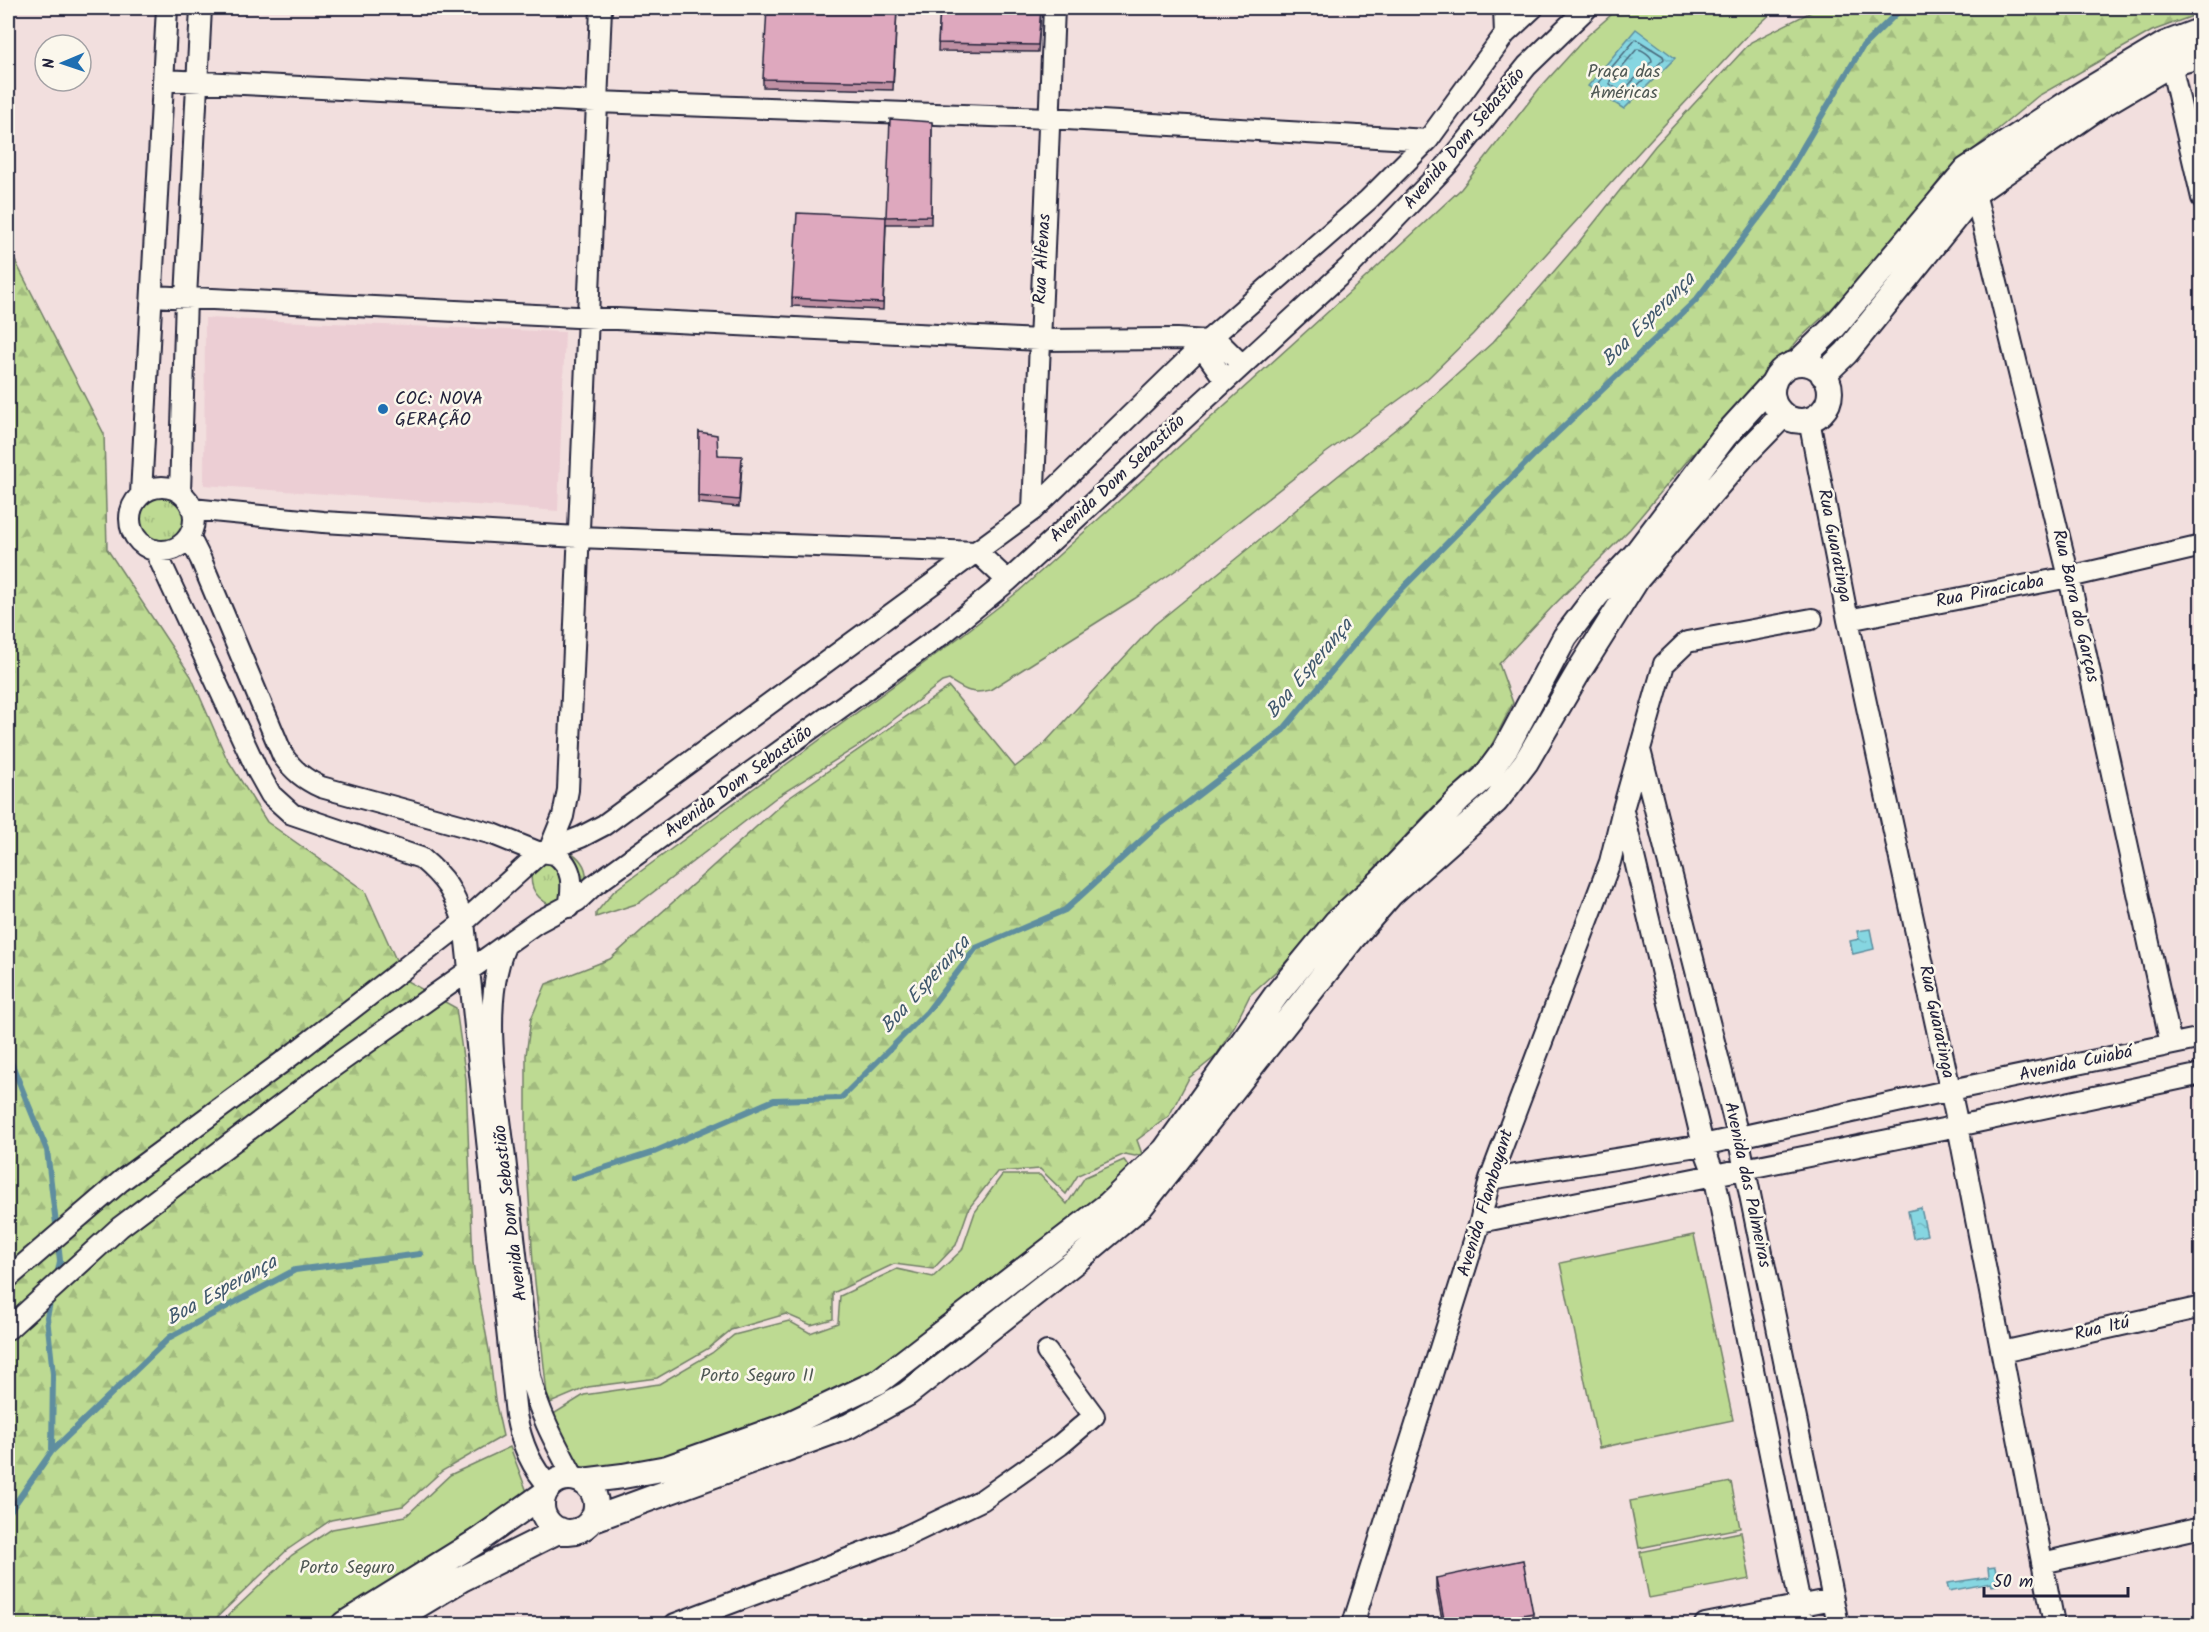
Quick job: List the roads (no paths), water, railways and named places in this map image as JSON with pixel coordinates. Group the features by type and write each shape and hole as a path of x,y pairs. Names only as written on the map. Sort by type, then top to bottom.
{"main road":[{"path":"1823,375 1846,353 1975,193 2100,106 2202,30"},
{"path":"1797,363 1834,327 1966,170 2080,95 2168,54 2202,55"},
{"path":"344,1624 476,1542 565,1478 578,1480 623,1476 667,1468 785,1426 878,1382 1109,1204 1165,1150 1277,994 1336,922 1381,881 1460,799 1484,778 1506,748 1565,637 1597,595 1635,555 1724,437 1774,382 1779,373 1797,363 1816,368 1829,384 1826,406 1819,415 1809,420 1800,421 1783,415 1773,400 1774,382"},
{"path":"591,1520 849,1426 907,1394 1077,1260 1142,1205 1352,939 1391,894 1496,801 1526,762 1579,671 1637,579 1742,457 1783,415"},
{"path":"547,1490 543,1511 546,1519 560,1530 577,1531 591,1520 596,1503 589,1487 578,1480"},
{"path":"387,1624 462,1579 560,1530"}],"street":[{"path":"141,494 167,8"},
{"path":"180,492 186,298 201,8"},
{"path":"8,1278 121,1181 297,1052 470,916 544,851 563,816 568,790 596,102 602,8"},
{"name":"Rua Alfenas","path":"1033,510 1054,8"},
{"path":"1504,8 1505,34"},
{"name":"Avenida Dom Sebastião","path":"544,851 570,842 604,825 1033,510 1207,341 1368,200 1428,140 1505,34 1533,8"},
{"name":"Avenida Dom Sebastião","path":"578,1480 549,1432 536,1401 530,1376 494,1064 493,997 499,962 505,946 536,923 569,907 593,886 944,633 1008,581 1350,267 1448,164 1527,66 1587,8"},
{"path":"2168,54 2202,198"},
{"path":"163,80 596,102 1049,118 1428,140"},
{"name":"Rua Barra do Garças","path":"1966,170 1975,193 2069,577 2171,1044"},
{"path":"152,296 1039,340 1177,339 1220,344 1242,365"},
{"path":"1207,341 1208,356 1225,380"},
{"name":"Rua Guaratinga","path":"1809,420 1848,620 1951,1090 2054,1624"},
{"path":"160,486 180,492 188,500 192,509 193,528 189,536 174,548 165,551 155,550 138,540 132,532 130,512 134,502 141,494 160,486"},
{"path":"192,509 324,522 578,537 977,552 1008,581"},
{"path":"189,536 283,756 293,770 306,780 321,787 493,834 555,854 568,868 573,889 569,907"},
{"name":"Rua Piracicaba","path":"1848,620 2069,577 2202,546"},
{"name":"Avenida Dom Sebastião","path":"155,550 256,771 271,795 292,814 421,858 436,871 470,916 469,971 516,1415 522,1442 547,1490"},
{"name":"Avenida Flamboyant","path":"1353,1624 1480,1221 1490,1179 1610,862 1664,664 1687,642 1812,619"},
{"name":"Avenida das Palmeiras","path":"1640,750 1738,1136 1838,1624"},
{"name":"Avenida das Palmeiras","path":"1623,809 1703,1145 1714,1174 1802,1615"},
{"path":"8,1329 120,1227 320,1076 505,946"},
{"name":"Avenida Cuiabá","path":"1490,1179 1703,1145 2202,1038"},
{"name":"Avenida Cuiabá","path":"1480,1221 1958,1126 2202,1074"},
{"name":"Rua Itú","path":"2002,1352 2202,1307"},
{"path":"675,1624 898,1540 982,1500 1060,1445 1094,1416 1047,1352"},
{"path":"2042,1563 2202,1527"},
{"path":"1704,1624 1802,1615 1833,1599"}],"water":[{"path":"1636,29 1675,58 1624,109 1588,86"},
{"path":"1870,929 1874,949 1853,954 1850,941 1859,939 1857,931"},
{"path":"1921,1208 1927,1235 1913,1238 1908,1211"},
{"path":"1995,1567 1998,1585 1992,1586 1991,1583 1949,1591 1947,1583 1989,1577 1988,1568"}],"waterway":[{"name":"Boa Esperança","path":"573,1178 654,1152 774,1100 841,1098 927,1012 976,948 1065,910 1155,828 1283,730 1389,602 1536,453 1696,300 1772,200 1863,46 1902,8"},
{"path":"8,1055 47,1150 57,1232"},
{"path":"57,1276 60,1261 58,1242"},
{"name":"Boa Esperança","path":"8,1514 52,1451 170,1337 295,1270 420,1254"},
{"path":"51,1298 47,1317 53,1374 52,1451"}],"place":[{"name":"COC: NOVA GERAÇÃO","path":"383,409"}],"park label":[{"name":"Praça das Américas","path":"1624,82"},
{"name":"Porto Seguro II","path":"757,1376"},
{"name":"Porto Seguro","path":"347,1568"}]}
